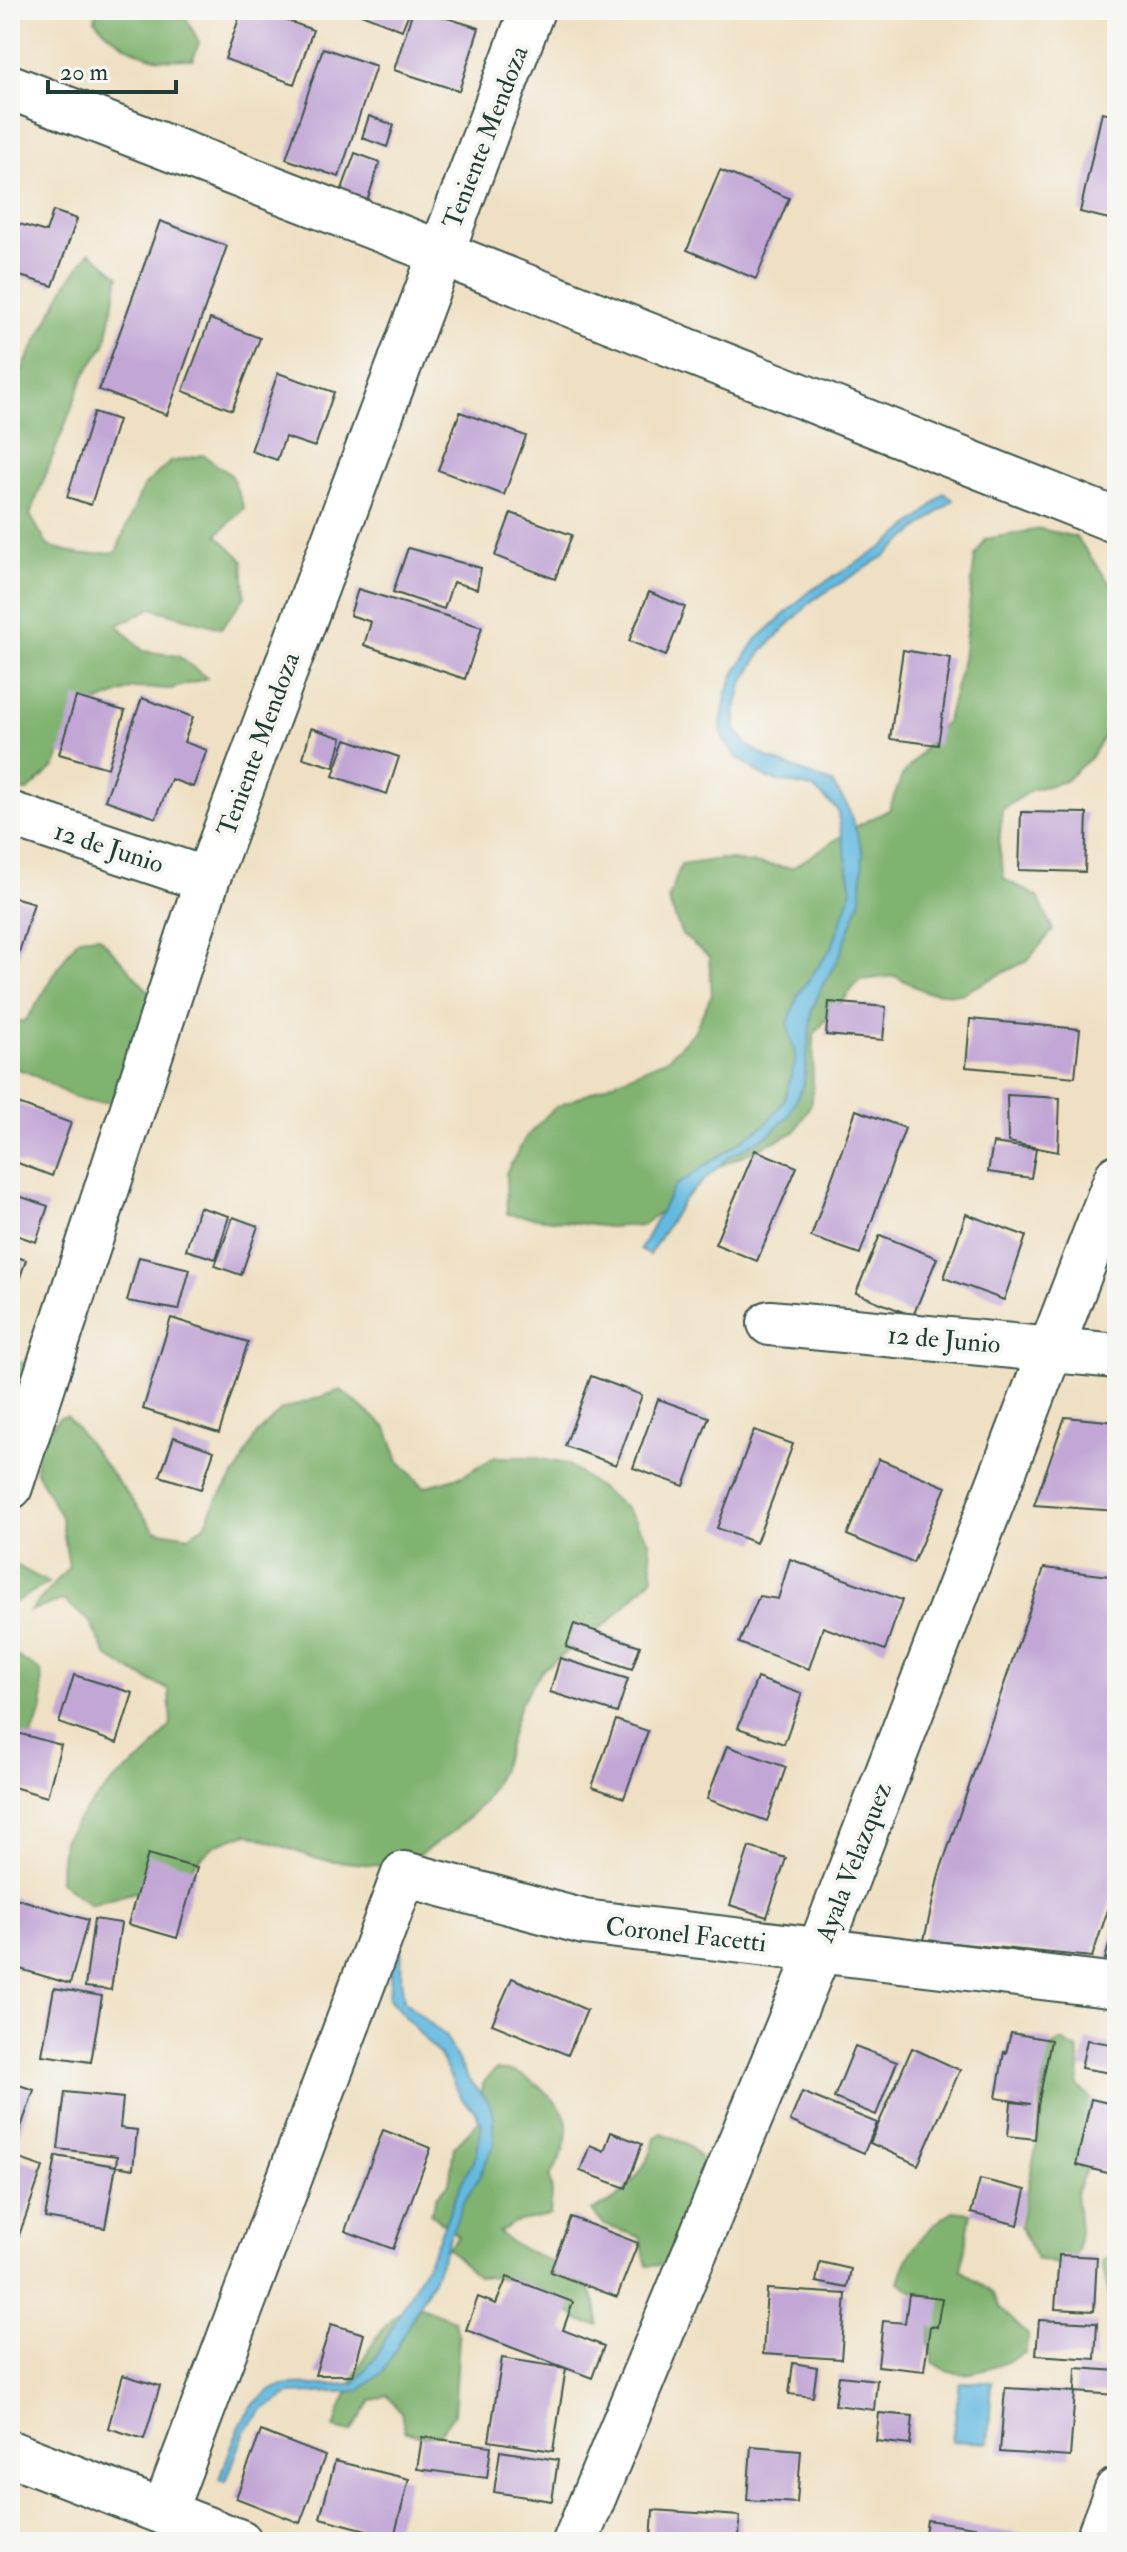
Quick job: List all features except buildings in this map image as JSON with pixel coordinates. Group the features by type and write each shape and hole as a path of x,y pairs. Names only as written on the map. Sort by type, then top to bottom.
{"street":[{"name":"Teniente Mendoza","path":"10,1487 207,880 532,10"},
{"path":"10,87 441,253 1117,521"},
{"name":"12 de Junio","path":"10,814 207,880"},
{"name":"Ayala Velazquez","path":"575,2542 820,1949 1117,1177"},
{"name":"12 de Junio","path":"770,1323 1117,1356"},
{"name":"Coronel Facetti","path":"174,2525 404,1874 584,1922 1117,1986"},
{"path":"10,2453 174,2525 240,2542"},
{"path":"1097,2542 1117,2490"}],"green space":[{"path":"96,10 182,10 199,42 193,59 159,59 130,48 107,33 95,20"},
{"path":"90,252 119,276 105,345 84,376 30,515 48,546 82,555 116,552 143,487 170,462 203,455 231,475 244,508 217,535 243,560 245,597 221,628 151,608 118,625 143,651 178,656 207,678 171,689 133,688 93,704 69,730 55,766 28,791 10,790 10,454 13,455 16,381 67,283"},
{"path":"1040,529 1076,537 1117,593 1117,691 1111,725 1090,758 1065,781 1031,790 1002,810 999,846 1004,879 1038,897 1053,930 1027,961 961,994 926,992 895,976 860,980 814,1034 812,1102 795,1132 700,1175 675,1201 643,1225 608,1227 507,1214 506,1173 526,1137 554,1108 667,1059 694,1032 712,994 709,957 682,935 668,900 681,865 721,859 792,868 857,826 889,810 902,776 947,720 963,659 975,556 986,539"},
{"path":"99,936 150,993 123,1101 84,1101 28,1073 10,1068 10,1021 25,1021 79,938"},
{"path":"10,1361 34,1364 10,1471"},
{"path":"341,1390 387,1428 399,1461 424,1487 462,1476 495,1457 531,1457 567,1464 627,1509 649,1541 653,1577 610,1621 542,1670 520,1704 501,1770 483,1803 455,1830 422,1853 391,1867 317,1859 247,1833 215,1845 189,1869 160,1885 90,1905 59,1881 63,1840 86,1810 115,1780 148,1754 171,1725 169,1690 107,1656 90,1622 63,1600 30,1611 69,1567 61,1517 36,1472 38,1442 59,1418 67,1416 155,1530 189,1536 205,1525 256,1435 281,1410"},
{"path":"10,1565 16,1565 48,1583 10,1605"},
{"path":"10,1652 41,1671 43,1708 29,1743 10,1741"},
{"path":"1062,2041 1078,2050 1078,2086 1091,2099 1091,2158 1076,2193 1080,2230 1078,2249 1070,2267 1036,2259 1020,2226 1038,2138 1046,2050"},
{"path":"495,2070 514,2072 538,2086 560,2108 567,2123 563,2151 550,2176 550,2215 515,2222 498,2232 512,2243 561,2267 589,2288 597,2306 598,2325 581,2322 552,2297 516,2280 477,2276 447,2248 459,2236 430,2213 437,2196 449,2183 454,2147 479,2121 482,2084"},
{"path":"662,2133 695,2151 706,2171 666,2265 647,2266 640,2237 604,2225 592,2211 617,2198 632,2183 649,2155 655,2137"},
{"path":"953,2211 971,2213 961,2270 992,2292 1000,2308 1028,2335 1025,2353 999,2365 968,2373 948,2371 933,2362 929,2344 931,2297 914,2292 899,2282 907,2260 919,2241"},
{"path":"1117,2250 1117,2315 1110,2302 1102,2262"},
{"path":"420,2307 454,2320 459,2338 454,2414 440,2433 422,2437 405,2430 401,2412 387,2395 371,2401 351,2432 334,2428 352,2382 380,2333 401,2311"}],"water":[{"path":"944,493 953,500 885,556 813,600 762,651 742,685 736,709 736,729 748,746 771,759 832,783 848,807 863,852 861,899 838,960 812,1010 804,1083 788,1117 769,1135 730,1156 684,1199 649,1255 640,1250 674,1187 766,1124 784,1101 796,1059 788,1024 798,995 832,947 852,890 837,809 813,788 768,779 738,758 723,739 721,725 726,695 735,673 756,640 810,591 883,547 921,517"},
{"path":"402,1934 404,2001 445,2036 470,2082 487,2099 494,2116 494,2144 463,2204 433,2279 384,2371 359,2391 290,2394 264,2409 245,2431 226,2482 220,2480 236,2435 252,2407 263,2396 276,2388 292,2385 355,2383 376,2357 434,2250 476,2156 482,2125 475,2111 462,2099 439,2055 389,1999 393,1944"},
{"path":"960,2382 992,2382 988,2443 952,2441"}]}
